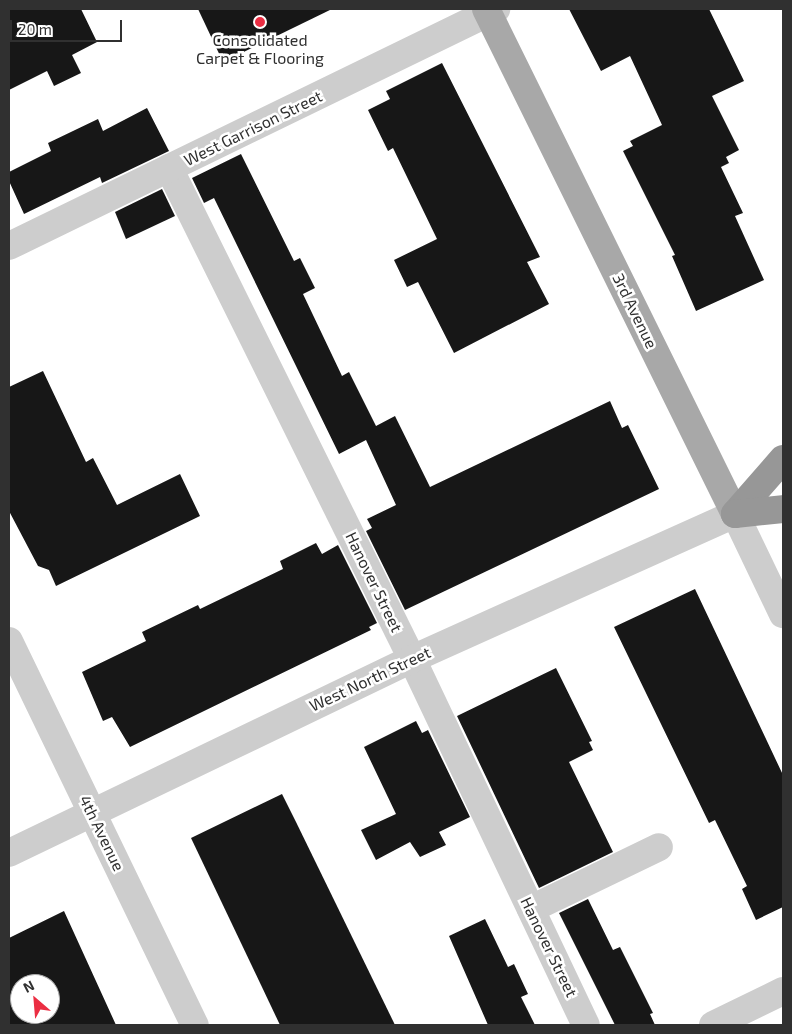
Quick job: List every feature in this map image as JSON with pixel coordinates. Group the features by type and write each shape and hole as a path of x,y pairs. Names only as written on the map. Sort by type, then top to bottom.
{"highway":[{"path":"735,514 783,459"},
{"path":"735,514 783,509"}],"main road":[{"name":"3rd Avenue","path":"490,10 735,514"}],"street":[{"name":"West Garrison Street","path":"9,246 490,10"},
{"name":"Hanover Street","path":"169,168 412,658 586,1025"},
{"name":"3rd Avenue","path":"735,514 783,614"},
{"name":"West North Street","path":"9,853 412,658 735,514"},
{"name":"4th Avenue","path":"9,641 195,1025"},
{"path":"531,909 658,846"},
{"path":"713,1025 783,991"}],"building":[{"path":"9,9 81,9 97,42 72,55 81,73 54,86 47,71 9,90"},
{"name":"Consolidated Carpet & Flooring","path":"198,9 332,9 223,62"},
{"path":"569,9 709,9 744,81 712,96 739,150 726,157 729,163 721,167 743,213 735,216 764,280 696,311 672,256 675,255 623,151 633,146 630,141 662,125 630,56 601,71"},
{"path":"442,63 540,257 527,262 549,304 454,353 418,282 407,287 394,260 437,239 393,148 388,151 368,110 390,99 386,91"},
{"path":"147,108 169,151 102,183 100,177 24,214 9,181 9,172 51,151 48,143 98,119 103,131"},
{"path":"241,154 294,261 300,258 315,288 303,294 342,376 349,372 376,426 395,416 430,487 610,401 622,428 628,425 659,489 405,610 366,531 372,528 367,519 396,505 366,440 339,454 214,198 204,203 192,178"},
{"path":"162,189 175,216 126,239 115,212"},
{"path":"43,371 86,462 93,458 117,505 180,474 200,516 56,586 49,570 38,566 9,511 9,387"},
{"path":"316,543 322,554 338,545 377,623 369,627 371,630 130,747 112,717 103,721 82,672 146,641 142,632 198,605 200,609 283,569 280,561"},
{"path":"695,589 783,775 783,907 756,920 742,889 747,886 715,820 709,823 614,627"},
{"path":"556,668 592,741 589,742 593,750 569,762 613,852 539,888 457,716"},
{"path":"416,721 422,733 428,730 470,817 439,832 446,845 420,857 410,842 376,860 361,830 396,814 364,747"},
{"path":"282,794 395,1025 280,1025 191,838"},
{"path":"588,899 613,950 620,947 653,1013 650,1014 655,1025 615,1025 559,913"},
{"path":"64,911 116,1025 9,1025 9,938"},
{"path":"485,919 508,967 514,964 528,994 521,997 535,1025 488,1025 449,936"}],"place":[{"name":"Consolidated Carpet & Flooring","path":"260,22"}]}
